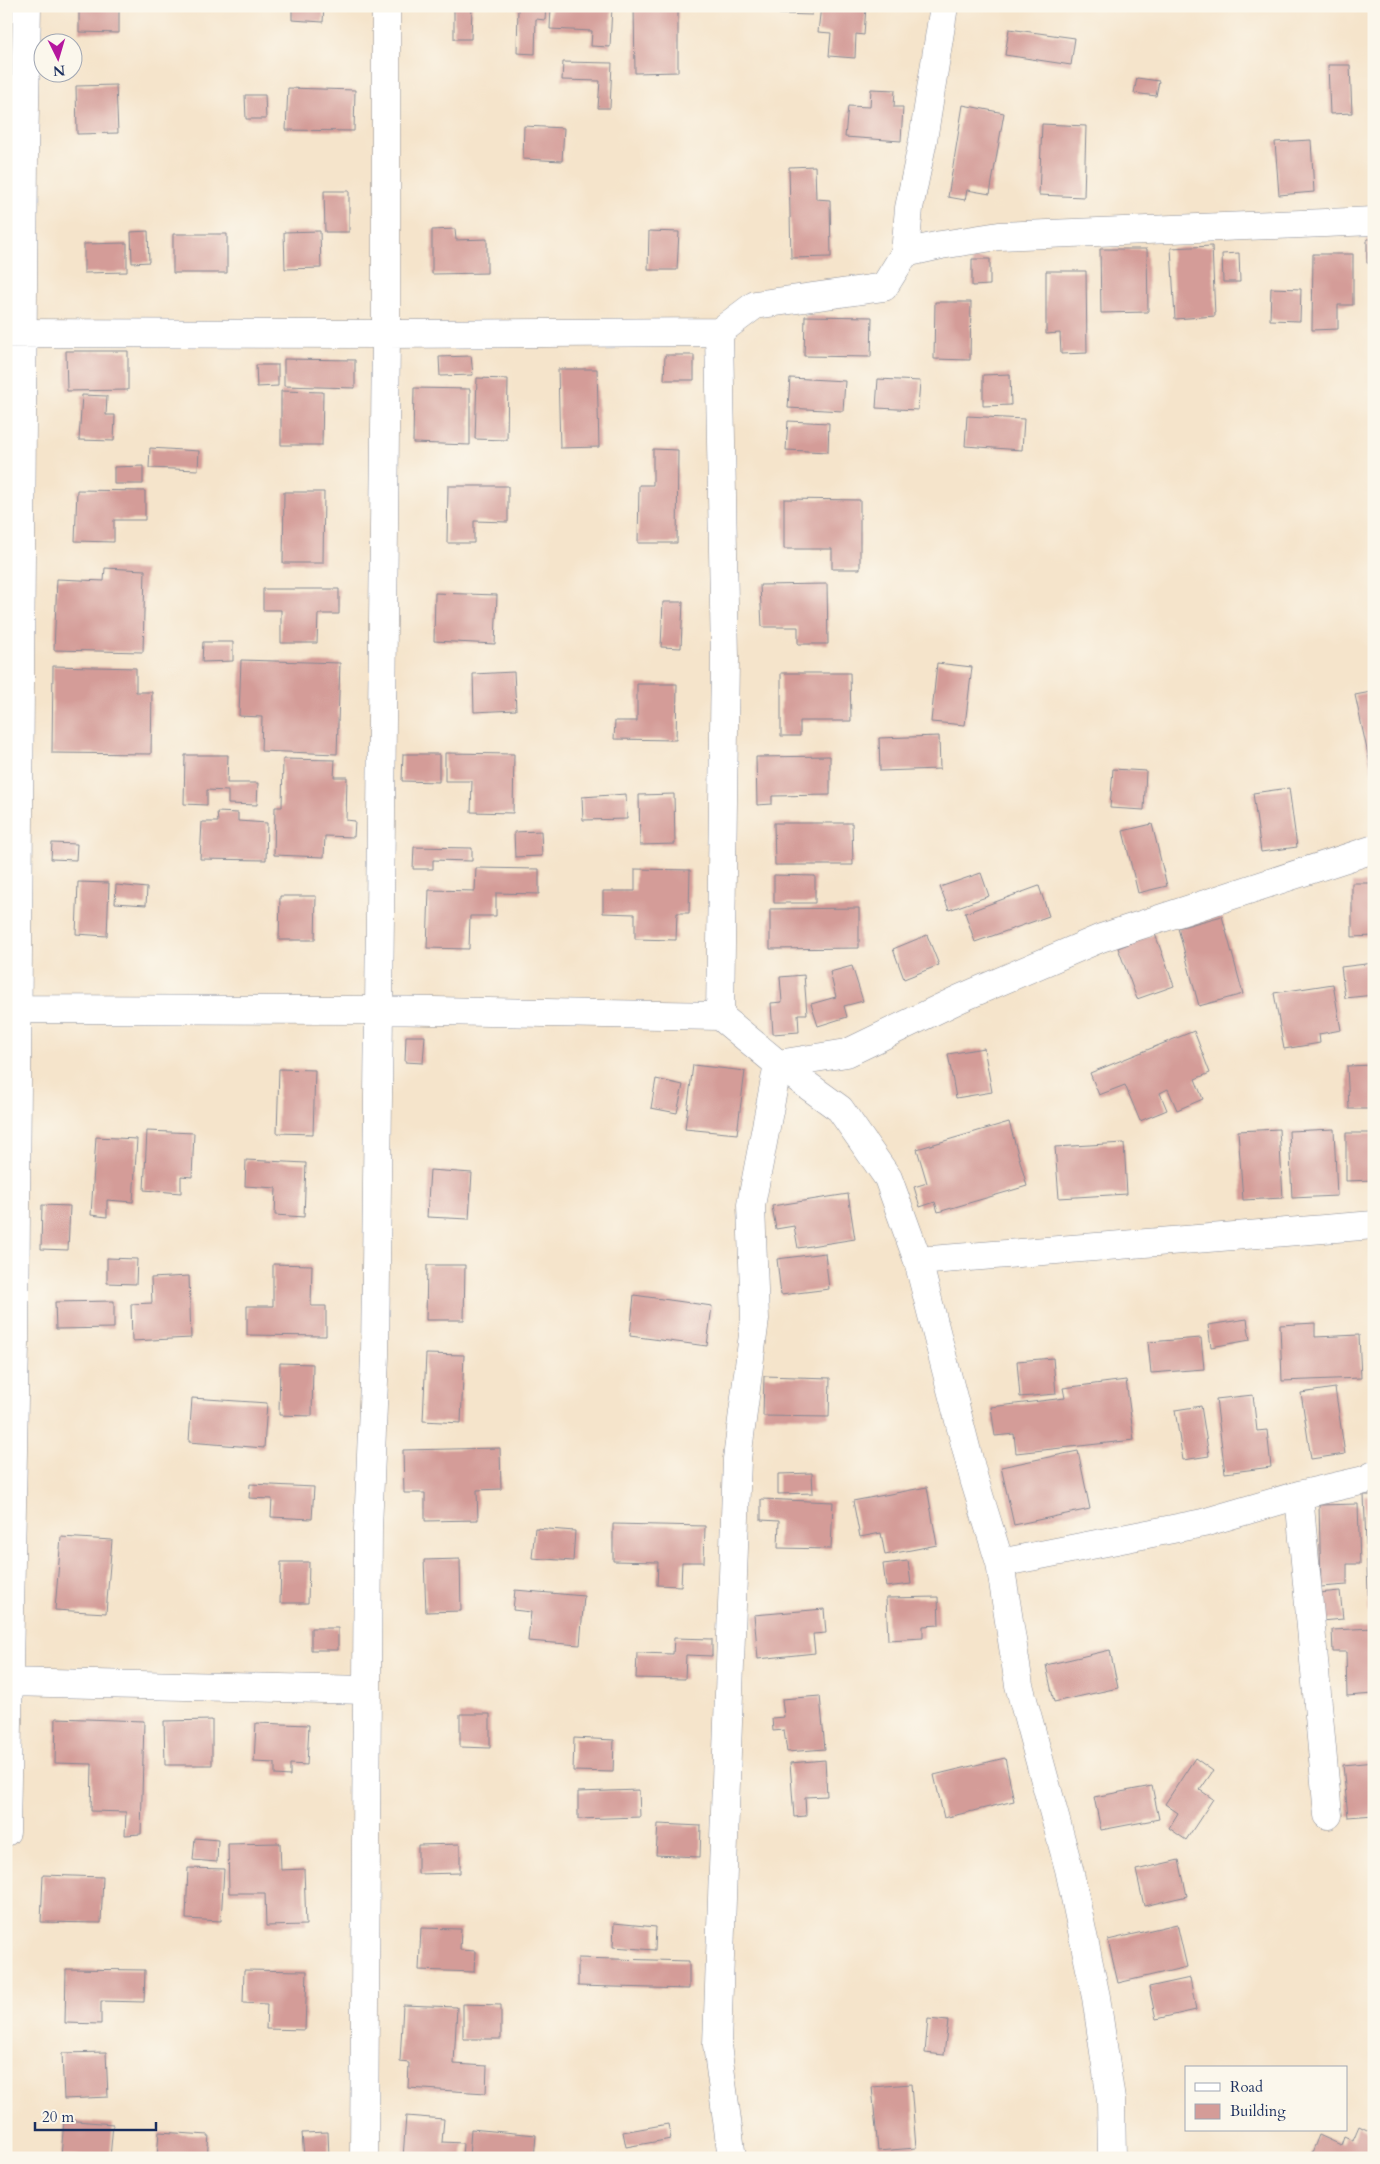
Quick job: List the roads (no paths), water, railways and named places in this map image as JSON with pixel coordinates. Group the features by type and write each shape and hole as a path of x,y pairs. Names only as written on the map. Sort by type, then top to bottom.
{"street":[{"path":"6,1832 7,1682 15,1342 11,1009 14,333 24,155 27,6"},
{"path":"364,2158 368,1529 374,1356 386,334 386,6"},
{"path":"14,333 386,334 719,332 755,305 884,287 905,253 909,208 926,121 944,6"},
{"path":"905,253 941,244 1000,236 1374,220"},
{"path":"719,332 725,659 720,1016"},
{"path":"778,1064 848,1053 959,999 1101,938 1374,849"},
{"path":"11,1009 379,1010 720,1016 778,1064 840,1109 888,1178 918,1260 974,1479 1000,1563 1019,1685 1069,1870 1096,1997 1111,2100 1112,2158"},
{"path":"732,2158 716,2045 737,1459 755,1319 751,1205 778,1064"},
{"path":"918,1260 1374,1224"},
{"path":"1000,1563 1203,1523 1299,1495 1365,1480 1374,1475"},
{"path":"1299,1495 1328,1815"},
{"path":"7,1682 367,1690"}]}
